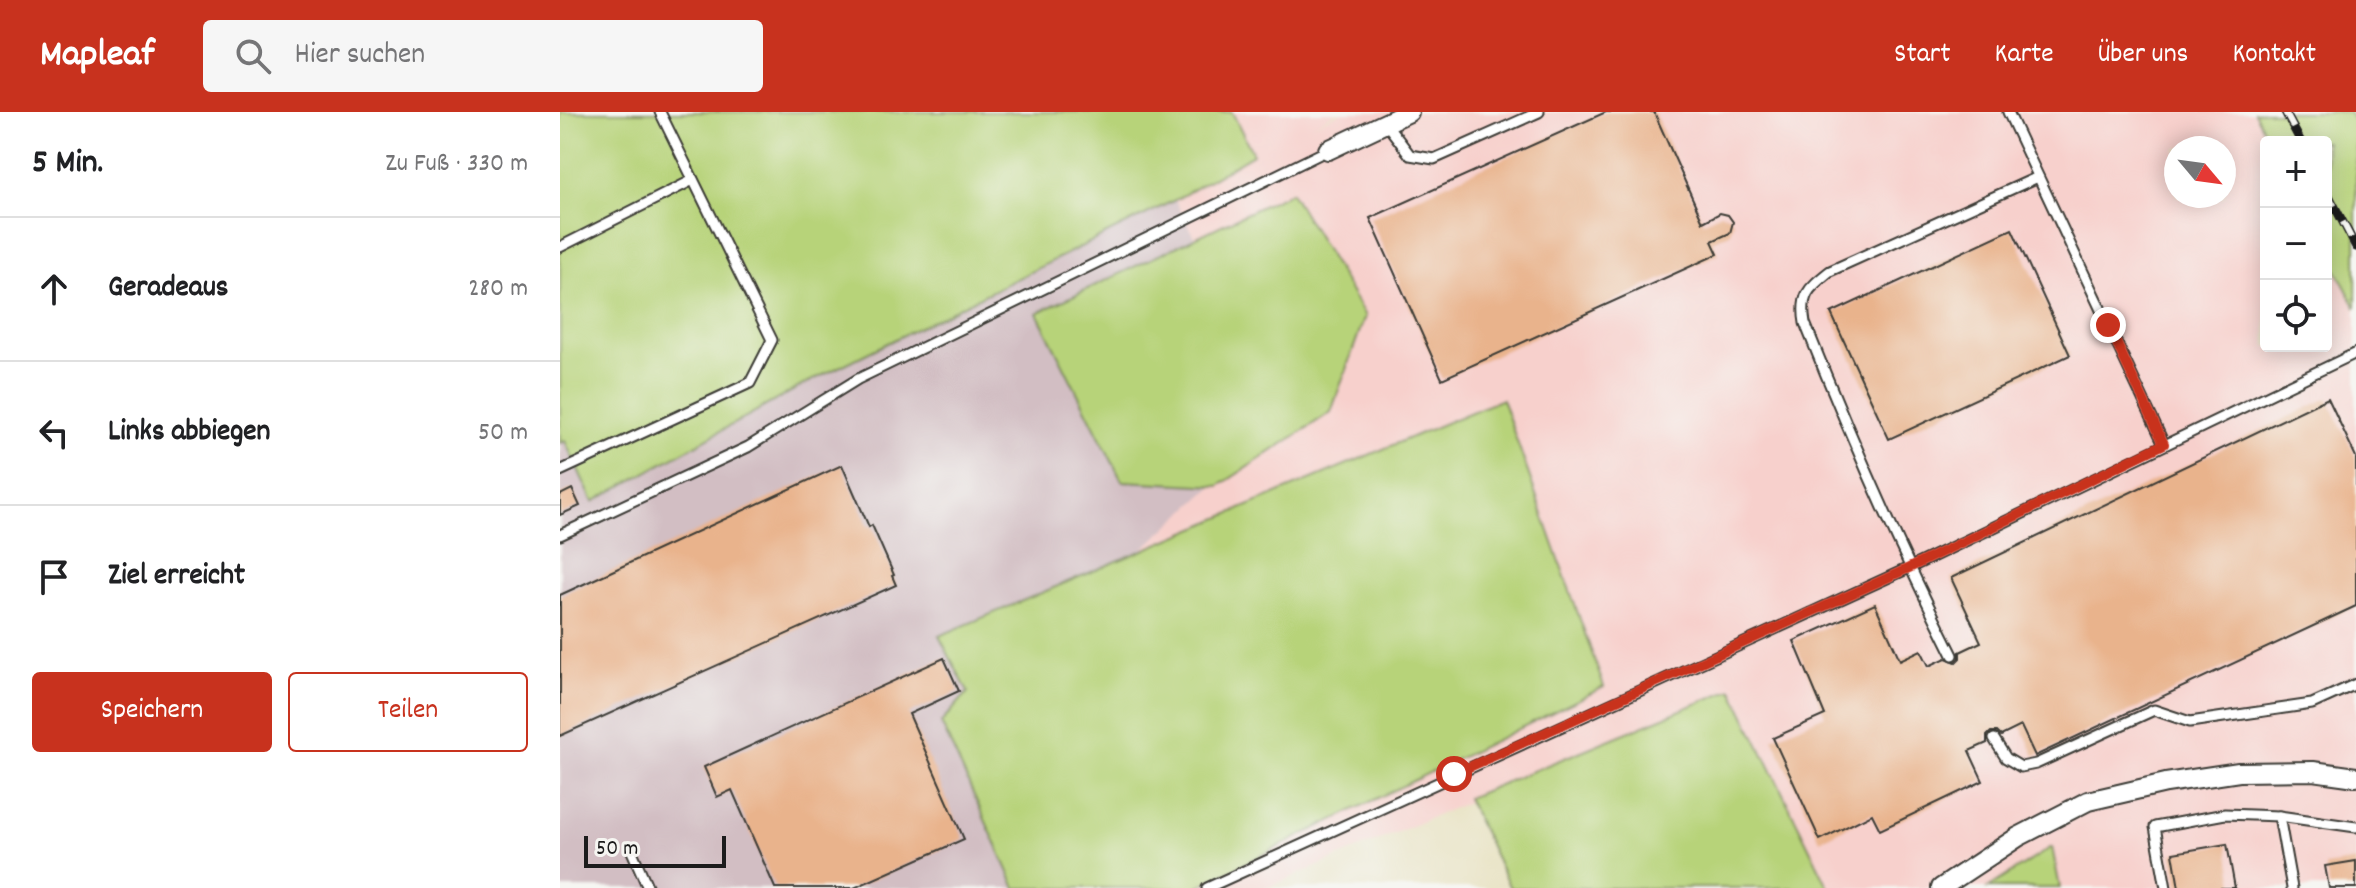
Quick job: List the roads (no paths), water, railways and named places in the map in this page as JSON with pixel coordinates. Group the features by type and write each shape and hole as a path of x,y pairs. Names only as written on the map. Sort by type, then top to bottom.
{"street":[{"path":"1328,150 1409,112"},
{"path":"1941,888 2018,837 2088,801 2166,783 2239,772 2313,771 2356,777"}],"lane":[{"path":"560,471 750,383 772,340 660,112"},
{"path":"1385,122 1410,155 1434,159 1539,112"},
{"path":"2008,112 2164,444"},
{"path":"560,535 748,447 858,379 1328,150"},
{"path":"1953,655 1909,568 1846,424 1805,323 1802,303 1812,286 1830,271 2038,177"},
{"path":"560,247 693,180"},
{"path":"1207,888 1909,568 2356,353"},
{"path":"1994,739 2006,758 2021,767 2036,764 2154,710 2190,722 2312,704 2356,684"},
{"path":"2166,888 2155,827 2225,814 2279,816 2356,827"},
{"path":"2279,816 2292,888"},
{"path":"631,849 648,888"}],"railway":[{"path":"2285,112 2298,136"},
{"path":"2332,201 2356,247"}]}
